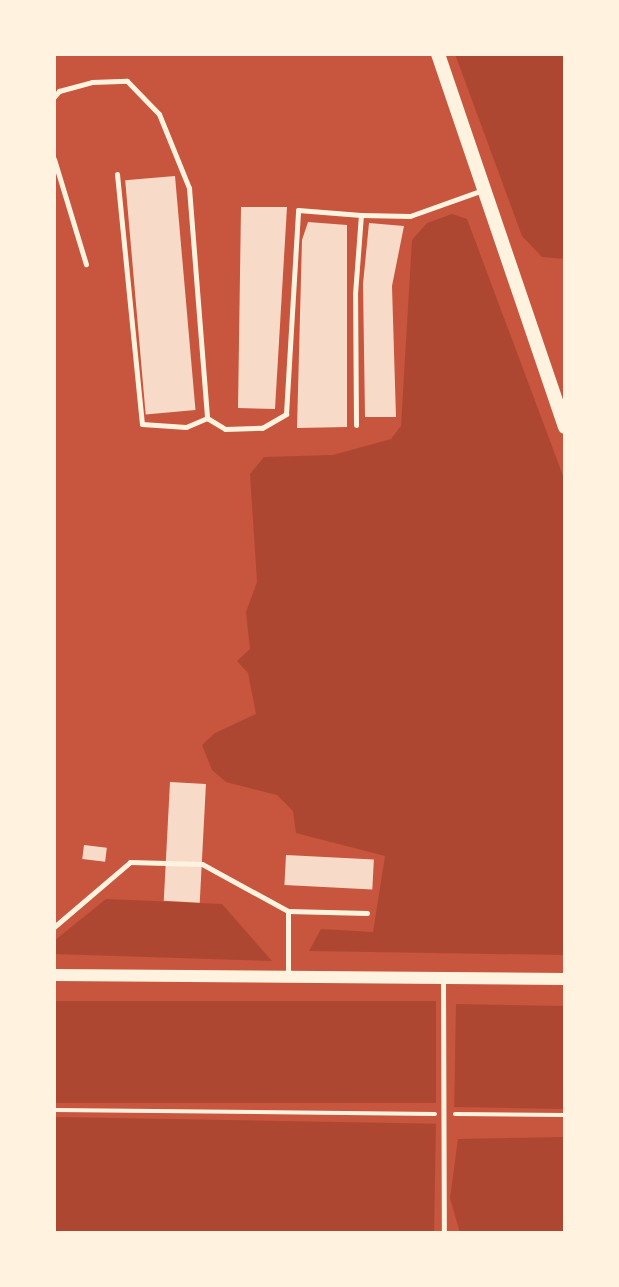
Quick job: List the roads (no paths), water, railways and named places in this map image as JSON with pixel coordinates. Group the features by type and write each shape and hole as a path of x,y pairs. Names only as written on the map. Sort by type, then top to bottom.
{"main road":[{"path":"438,54 565,427"}],"street":[{"path":"54,975 565,979"}],"lane":[{"path":"54,97 59,91 92,82 127,81 159,114 189,188 207,418"},
{"path":"54,159 86,264"},
{"path":"117,174 142,424 186,427 207,418"},
{"path":"207,418 225,429 262,428 286,414 298,210 410,216 484,190"},
{"path":"356,425 355,294 361,215"},
{"path":"54,927 130,862 202,864 288,911 367,913"},
{"path":"288,911 288,976"},
{"path":"443,978 444,1233"}]}
